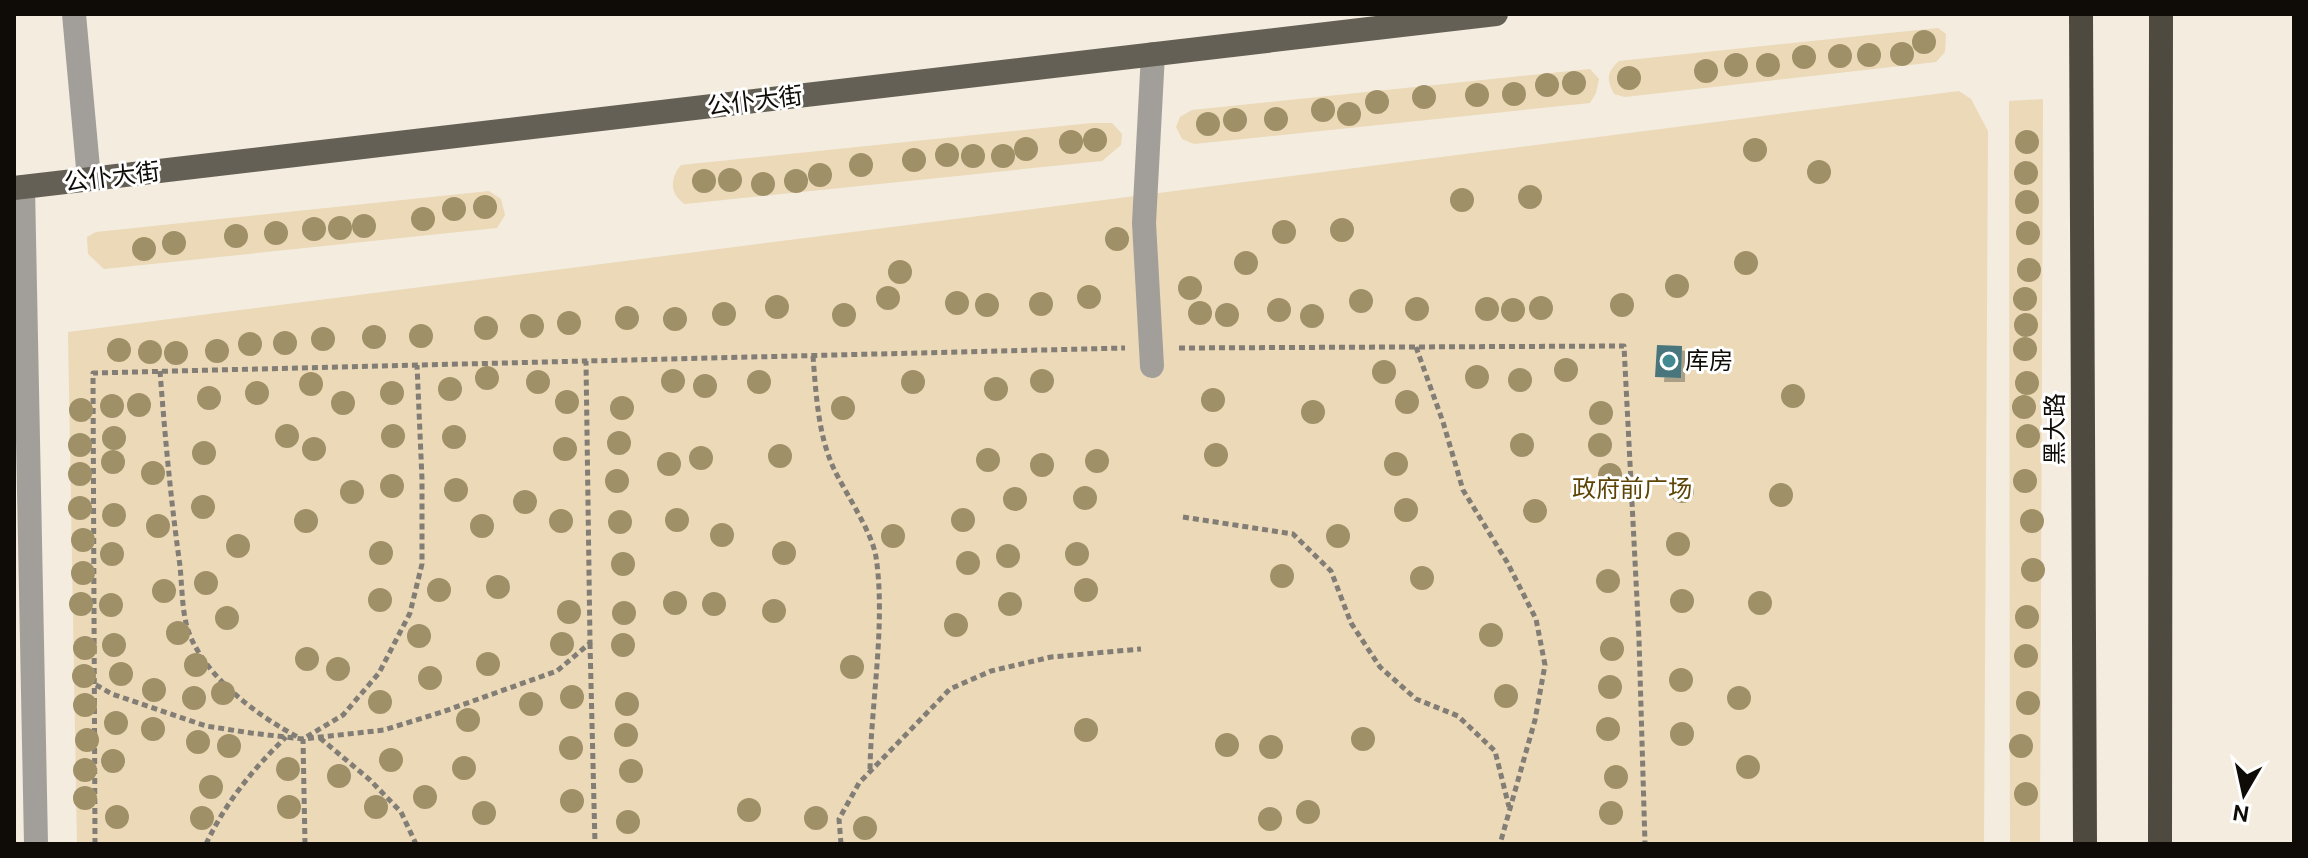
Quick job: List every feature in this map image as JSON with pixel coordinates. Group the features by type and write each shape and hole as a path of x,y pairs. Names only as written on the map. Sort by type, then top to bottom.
{"highway":[{"name":"黑大路","path":"2081,14 2085,844"},
{"path":"2160,844 2161,14"}],"main road":[{"name":"公仆大街","path":"18,188 1496,14"}],"street":[{"path":"74,14 89,179"},
{"path":"1152,357 1144,223 1153,54"},
{"path":"18,188 36,844"}],"path":[{"path":"95,844 93,373 813,356 1152,357 1416,347 1624,346 1639,639 1645,844"},
{"path":"1416,347 1463,490 1507,562 1536,619 1545,665 1535,720 1500,844"},
{"path":"813,356 818,412 833,467 876,554 880,611 870,770"},
{"path":"586,361 595,844"},
{"path":"303,739 343,715 379,673 410,613 422,564 417,365"},
{"path":"160,371 174,524 188,628 209,668 230,689 267,721 303,739"},
{"path":"1183,517 1293,534 1331,571 1351,623 1380,667 1416,699 1458,716 1495,751 1509,808"},
{"path":"95,684 157,711 206,726 303,739 320,738 384,730 457,707 557,671 590,643"},
{"path":"841,844 839,819 859,783 950,689 991,671 1051,657 1141,649"},
{"path":"206,844 218,818 251,771 286,737"},
{"path":"320,738 370,780 401,812 416,844"},
{"path":"303,739 305,844"}],"green space":[{"path":"1938,28 1946,34 1945,52 1936,62 1625,97 1614,94 1609,80 1610,72 1619,61"},
{"path":"1590,69 1599,79 1590,103 1194,144 1182,139 1176,127 1180,117 1192,110"},
{"name":"政府前广场","path":"1959,91 1971,99 1988,131 1984,844 77,844 68,332"},
{"path":"2043,99 2040,844 2010,844 2009,101"},
{"path":"1112,123 1122,134 1121,145 1102,161 685,204 676,196 673,186 681,165"},
{"path":"489,191 501,199 505,215 497,228 104,269 88,254 87,237 96,232"}],"building":[{"name":"库房","path":"1657,345 1682,346 1681,378 1655,377"}],"place":[{"name":"库房","path":"1669,361"}]}
